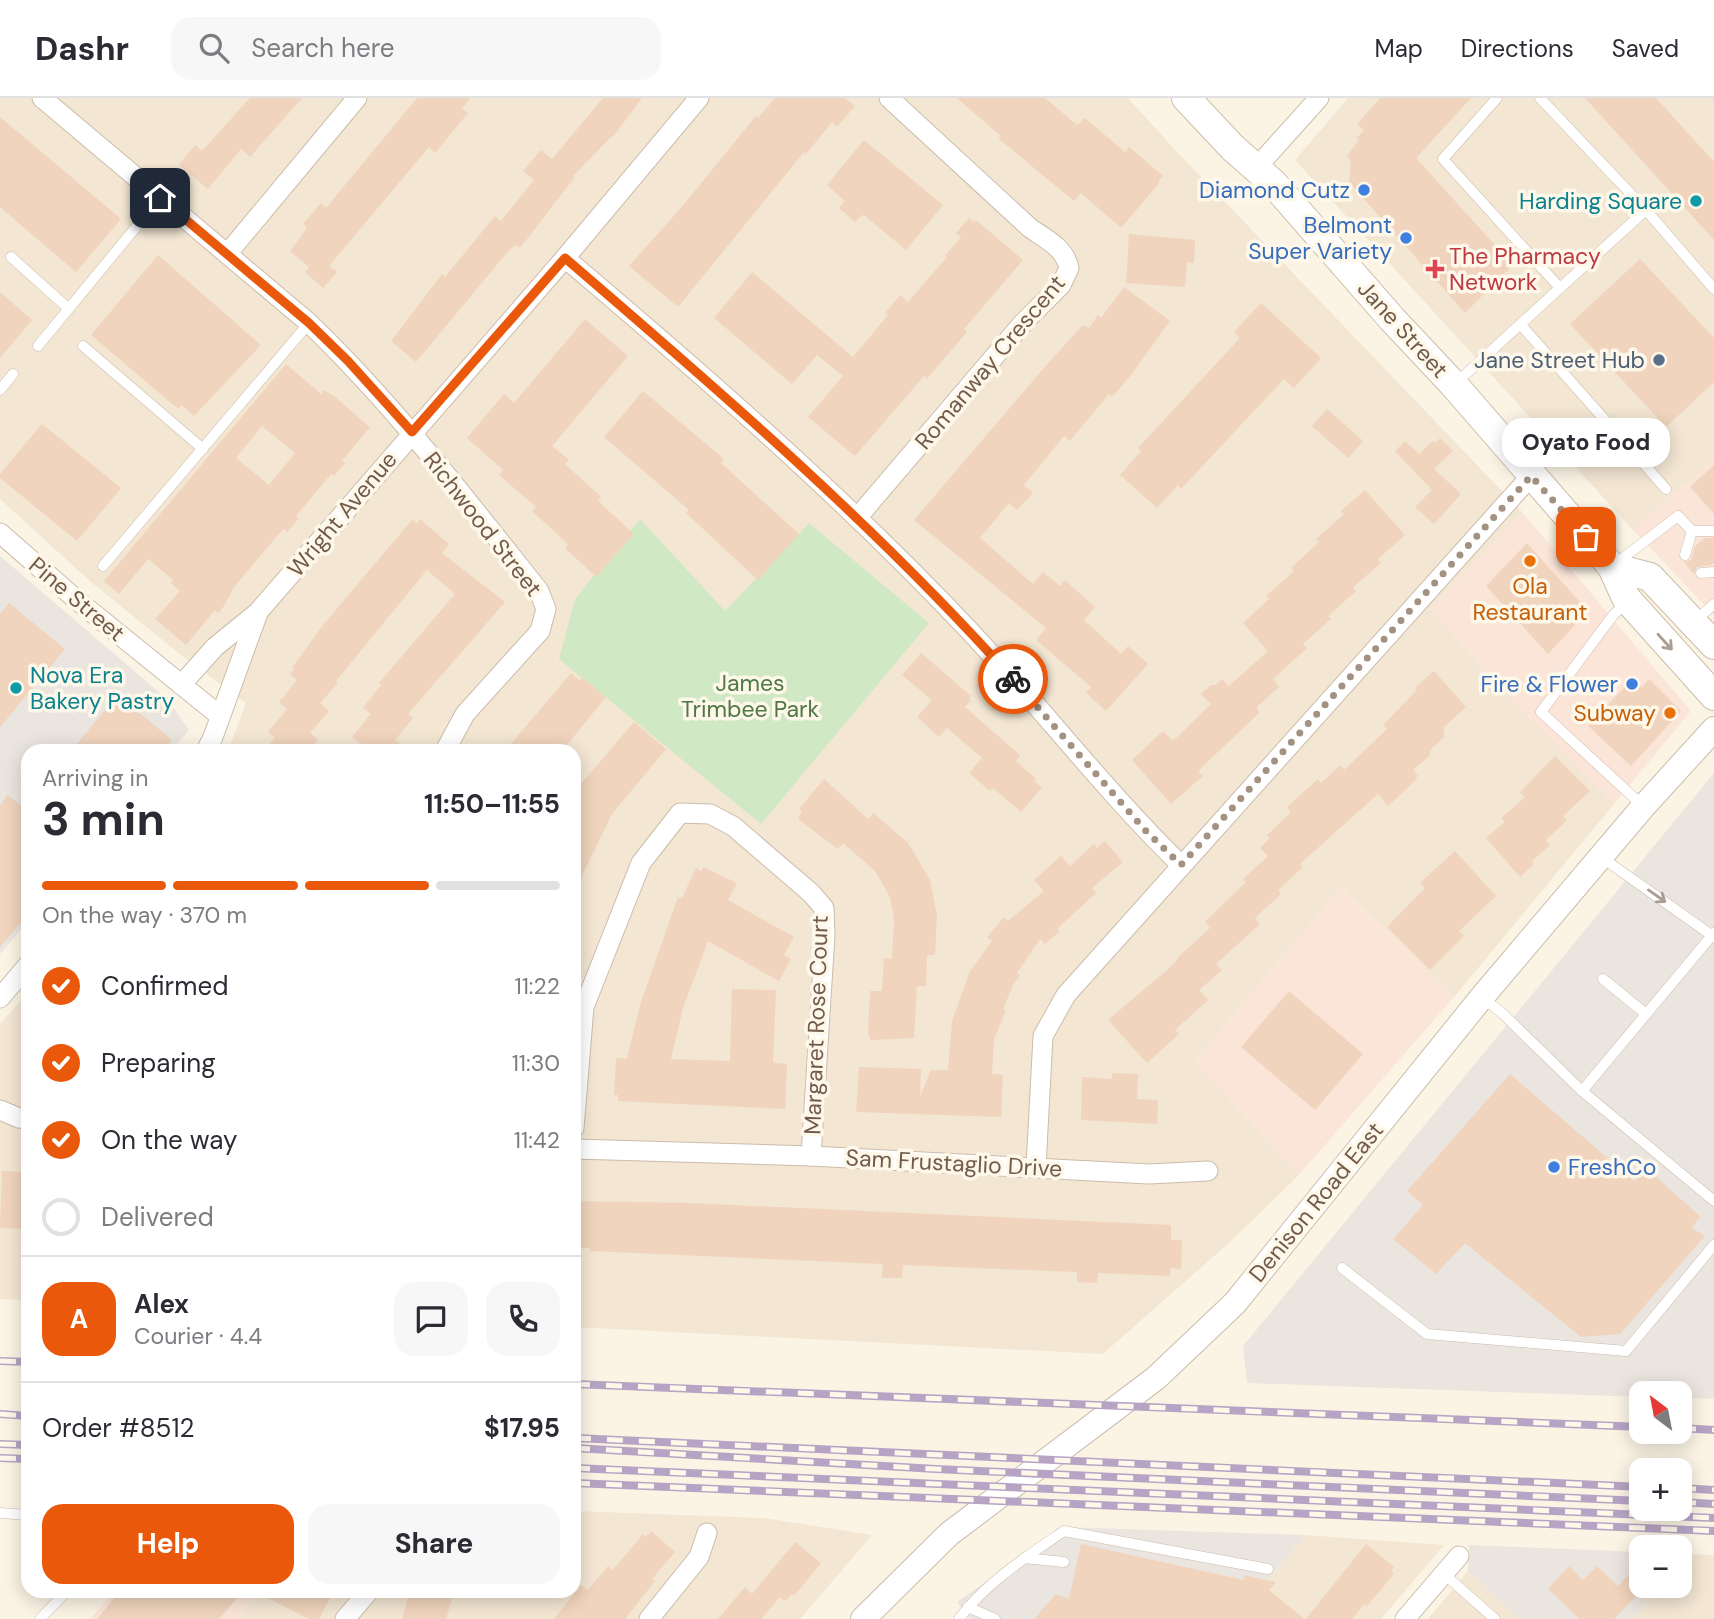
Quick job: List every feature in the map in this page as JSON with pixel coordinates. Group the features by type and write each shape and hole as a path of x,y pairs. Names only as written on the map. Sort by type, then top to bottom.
{"main road":[{"name":"Jane Street","path":"1186,98 1233,148 1273,184 1454,385 1612,567 1629,601 1714,696"},
{"path":"1612,567 1650,577 1704,613 1714,645"}],"street":[{"name":"Richwood Street","path":"42,98 309,323 348,361 412,432 539,590 546,609 540,631 465,714 449,744"},
{"path":"227,254 357,98"},
{"name":"Wright Avenue","path":"181,685 215,647 258,612 565,258 699,98"},
{"name":"Romanway Crescent","path":"857,518 1023,323 1060,285 1069,268 1067,258 1056,246 1030,228 889,98"},
{"path":"1256,168 1319,98"},
{"path":"565,258 731,401 857,518 964,625 1145,830 1181,865"},
{"path":"1036,1167 1043,1036 1066,995 1531,476"},
{"name":"Pine Street","path":"0,533 220,716"},
{"name":"Wright Avenue","path":"209,744 258,612"},
{"name":"Denison Road East","path":"863,1619 949,1534 1156,1378 1235,1303 1482,997 1643,807 1714,729"},
{"name":"Margaret Rose Court","path":"581,1043 584,1007 641,863 680,813 710,814 733,827 811,893 824,908 825,935 811,1156"},
{"path":"0,998 21,973"},
{"path":"0,1110 21,1118"},
{"name":"Sam Frustaglio Drive","path":"581,1150 811,1156 1149,1174 1208,1171"},
{"path":"649,1619 699,1557 706,1532"},
{"path":"1405,1619 1459,1556"},
{"path":"345,1619 363,1598"}],"lane":[{"path":"1497,98 1443,159 1560,289"},
{"path":"1540,98 1646,210 1714,289"},
{"path":"38,346 160,198"},
{"path":"1454,385 1646,210"},
{"path":"11,257 69,309"},
{"path":"103,566 309,323"},
{"path":"1521,325 1666,489"},
{"path":"83,346 203,449"},
{"path":"0,390 13,374"},
{"path":"1612,567 1678,516 1701,542"},
{"path":"1692,531 1713,531"},
{"path":"1685,555 1692,531"},
{"path":"1701,573 1714,572"},
{"path":"1629,601 1614,614 1541,712 1643,807"},
{"path":"1582,1091 1713,935 1601,857"},
{"path":"1603,979 1646,1014"},
{"path":"1482,997 1582,1091 1714,1201"},
{"path":"1342,1268 1427,1334 1626,1351 1714,1245"},
{"path":"0,1513 21,1514"},
{"path":"959,1619 968,1607 1024,1558 1064,1531 1268,1569"},
{"path":"1024,1558 1064,1562"},
{"path":"1444,1574 1495,1619"},
{"path":"40,1619 60,1598"},
{"path":"968,1607 995,1619"}],"shaded area":[{"path":"0,98 1128,98 1523,513 1430,609 1504,692 1614,804 1454,997 1341,887 1195,1061 1299,1175 1231,1241 1103,1354 581,1327 581,744 231,744 246,703 181,655 91,582 0,499"},
{"path":"1348,98 1714,98 1714,459 1633,530 1295,160"},
{"path":"1714,459 1714,615 1633,530"},
{"path":"1523,513 1691,711 1614,804 1504,692 1430,609"},
{"path":"0,556 169,701 189,730 177,744 21,744 21,929 0,954"},
{"path":"1714,773 1714,1399 1692,1398 1692,1381 1629,1381 1629,1397 1247,1383 1243,1346"},
{"path":"1341,887 1454,997 1299,1175 1195,1061"},
{"path":"21,1000 21,1300 0,1299 0,1024"},
{"path":"581,1511 764,1518 872,1535 800,1619 236,1619 255,1598 581,1598"},
{"path":"1064,1527 1305,1535 1236,1619 970,1619 957,1602"},
{"path":"1305,1535 1444,1545 1381,1619 1236,1619"},
{"path":"1469,1545 1629,1552 1629,1598 1650,1598 1632,1619 1520,1619 1468,1571"},
{"path":"1692,1554 1714,1555 1714,1619 1632,1619 1650,1598 1692,1598"},
{"path":"1468,1571 1520,1619 1428,1619"},
{"path":"109,1598 255,1598 236,1619 90,1619"}],"green space":[{"name":"James Trimbee Park","path":"640,519 725,611 809,523 929,623 761,824 559,659 575,599"}],"building":[{"path":"250,98 302,98 250,157 241,149 208,189 179,165 195,145 202,151"},
{"path":"417,98 470,98 462,109 468,113 435,153 429,147 329,266 337,272 323,288 305,272 309,267 290,251 307,228 303,224 321,203 326,208"},
{"path":"603,98 642,98 613,137 573,176 575,177 520,248 515,245 505,255 416,362 391,341 442,274 445,277 495,216 501,221 534,180 523,171 541,150 552,159"},
{"path":"775,98 845,98 855,106 837,127 832,122 806,154 804,152 678,307 629,266 756,116 758,118"},
{"path":"957,98 1045,98 1077,125 1085,118 1125,152 1129,147 1163,176 1121,228 1081,193 1074,201 998,138 1001,136"},
{"path":"1380,98 1471,98 1416,158 1513,265 1465,313 1349,182 1351,160 1347,156 1364,130 1357,124"},
{"name":"Harding Square","path":"1585,98 1656,98 1714,162 1714,240"},
{"path":"0,117 121,219 76,272 0,207"},
{"path":"864,140 943,205 906,250 865,216 862,215 855,222 839,208 845,201 827,185"},
{"path":"969,218 974,222 976,220 1023,260 964,329 967,332 927,379 924,376 855,456 808,417 843,376 817,355 792,384 714,318 752,272 853,357 888,315 885,313 900,295 908,302 947,257 945,256 961,237 956,233"},
{"path":"1129,234 1195,240 1194,263 1187,262 1185,287 1126,283"},
{"path":"158,255 261,345 194,416 182,405 179,409 91,335"},
{"name":"Jane Street Hub","path":"1640,259 1714,338 1714,382 1666,427 1570,324"},
{"path":"1124,287 1170,321 1112,397 1109,394 1070,441 1064,436 1024,485 1033,493 1017,510 1009,503 980,538 1033,584 1043,572 1060,586 1065,580 1095,607 1084,620 1121,654 1128,646 1148,664 1106,711 1086,693 1091,687 1036,640 1046,628 914,520 1049,362 1083,325 1089,328 1098,315 1101,318"},
{"path":"0,292 32,320 0,358"},
{"path":"1261,303 1321,358 1294,388 1284,379 1181,489 1178,485 1157,508 1120,475 1141,451 1138,448 1240,338 1234,332"},
{"path":"585,319 628,356 552,446 569,460 565,464 601,497 598,501 634,534 596,577 565,548 568,544 532,511 536,507 499,475 503,470 467,438 504,394 514,403"},
{"path":"286,364 321,394 324,390 335,397 370,427 342,461 345,463 334,476 331,474 296,516 299,518 287,532 284,529 278,535 234,587 224,606 218,613 215,610 186,645 155,619 180,591 171,583 173,580 148,559 119,594 104,581","holes":["262,426 295,453 269,485 236,458"]},
{"path":"643,391 724,459 721,463 799,534 758,580 686,513 689,510 604,437"},
{"path":"1327,409 1363,441 1348,458 1312,426"},
{"path":"42,424 121,488 77,541 0,478 0,474"},
{"path":"1440,438 1453,451 1434,469 1461,494 1434,524 1415,507 1432,490 1395,451 1405,441 1419,454"},
{"path":"1714,465 1714,514 1690,487"},
{"path":"1365,490 1405,535 1378,559 1381,563 1353,587 1356,591 1328,616 1331,619 1303,644 1307,648 1273,679 1279,687 1257,707 1259,713 1198,771 1203,776 1171,804 1132,760 1163,731 1173,741 1211,704 1201,694 1222,679 1229,686 1268,651 1243,623 1269,599 1266,596 1294,571 1291,568 1319,542 1316,539 1344,514 1341,511"},
{"path":"420,519 449,544 442,553 505,602 408,714 413,718 395,740 400,744 360,744 352,737 371,714 363,708 381,685 379,683 455,594 427,570 320,703 329,711 310,733 318,740 315,744 270,744 275,738 268,732 287,709 279,702 297,680 290,674 294,669 292,668 323,625 412,520 417,523"},
{"path":"1705,538 1714,538 1714,562 1697,567 1694,574 1684,562 1691,560 1695,546"},
{"path":"1527,543 1588,611 1548,654 1486,586"},
{"name":"Nova Era Bakery Pastry","path":"9,603 65,649 0,727 0,614"},
{"path":"921,653 971,696 965,707 1020,755 1016,761 1042,787 1021,812 993,788 990,791 969,773 982,758 947,728 939,737 917,717 932,700 902,675"},
{"path":"1434,671 1466,707 1444,727 1444,737 1430,750 1430,755 1413,770 1418,776 1416,780 1388,806 1378,794 1300,864 1303,867 1278,890 1281,894 1255,918 1260,924 1216,964 1222,970 1199,990 1208,1000 1175,1030 1179,1034 1147,1063 1108,1020 1166,971 1210,928 1205,922 1246,882 1243,879 1268,856 1260,848 1270,838 1267,835 1291,812 1287,807 1318,779 1321,783 1340,765 1344,770 1387,729 1383,725 1417,690 1415,688"},
{"path":"571,673 580,681 582,677 606,697 568,744 511,744"},
{"path":"1633,678 1642,687 1649,679 1681,711 1631,766 1588,726"},
{"name":"Nova Era Bakery Pastry","path":"118,695 172,740 169,744 77,744"},
{"path":"634,722 666,749 612,814 581,878 581,784"},
{"path":"1555,756 1590,791 1563,816 1567,820 1546,840 1550,845 1532,861 1534,864 1520,877 1486,838 1505,822 1501,818 1525,797 1520,792"},
{"path":"824,779 868,819 873,813 908,843 930,880 937,916 935,955 927,955 926,986 917,986 914,1038 870,1040 868,1035 870,991 882,991 884,958 892,959 894,918 890,897 875,871 843,843 838,849 798,819 802,811 799,809"},
{"path":"8,795 21,806 21,922 0,947 0,805"},
{"path":"1105,841 1123,862 1092,888 1096,893 1060,926 1059,932 1045,944 1040,939 1017,973 1020,976 1013,985 1003,1009 1006,1010 994,1039 992,1074 1003,1075 1001,1117 856,1112 859,1067 921,1069 920,1097 931,1070 948,1070 952,1021 970,971 992,941 987,937 1004,917 1008,921 1044,891 1034,880 1061,856 1070,866 1094,844 1097,848"},
{"path":"1455,851 1496,896 1459,931 1464,936 1430,970 1387,927 1425,888 1420,883"},
{"path":"703,867 737,883 728,900 794,937 784,955 791,959 779,981 708,941 683,1008 671,1059 730,1061 732,989 776,990 773,1063 787,1064 785,1109 618,1101 618,1095 614,1095 616,1058 627,1059 640,1005 678,897 682,898 696,868 702,871"},
{"path":"1289,991 1363,1054 1315,1110 1241,1047"},
{"path":"1112,1073 1138,1074 1137,1099 1158,1100 1157,1124 1081,1120 1082,1077 1112,1079"},
{"path":"1510,1074 1634,1181 1645,1167 1700,1216 1692,1228 1705,1236 1620,1334 1581,1337 1465,1243 1436,1274 1393,1239 1423,1205 1407,1191"},
{"path":"2,1171 21,1172 21,1229 0,1228"},
{"path":"581,1201 690,1203 1171,1225 1171,1240 1182,1240 1181,1269 1170,1268 1170,1276 1098,1273 1097,1283 1077,1282 1077,1272 903,1265 902,1278 882,1278 883,1264 590,1251 590,1248 581,1248"},
{"path":"651,1531 675,1552 652,1579 655,1581 625,1619 554,1619 571,1598 581,1598 581,1585 588,1590 608,1566 613,1570 643,1534 646,1537"},
{"path":"795,1542 821,1563 794,1596 792,1594 785,1601 780,1597 761,1619 718,1619 745,1587 752,1594"},
{"path":"1081,1544 1244,1580 1243,1575 1276,1582 1269,1590 1304,1619 1034,1619 1056,1594 1069,1599"},
{"path":"1366,1544 1394,1567 1391,1571 1394,1574 1352,1619 1306,1619"},
{"path":"1569,1566 1583,1580 1597,1566 1618,1586 1629,1575 1629,1598 1634,1598 1614,1619 1580,1619 1548,1589"},
{"path":"114,1598 237,1598 219,1619 97,1619"},
{"path":"268,1598 330,1598 319,1619 309,1619"},
{"path":"408,1598 452,1598 446,1619 402,1619"}],"railway":[{"path":"0,1361 21,1362"},
{"path":"581,1384 1629,1426"},
{"path":"0,1414 21,1416"},
{"path":"1692,1429 1714,1430"},
{"path":"581,1438 1629,1486"},
{"path":"0,1444 21,1445"},
{"path":"581,1448 936,1469 1629,1500"},
{"path":"0,1458 21,1459"},
{"path":"581,1468 1714,1518"},
{"path":"581,1483 1714,1531"},
{"path":"1692,1489 1714,1490"},
{"path":"1692,1503 1714,1504"}],"way so far":[{"path":"1013,679 1145,830 1181,865 1531,476 1586,537"}],"place":[{"name":"Diamond Cutz","path":"1364,190"},
{"name":"Harding Square","path":"1696,201"},
{"name":"Belmont Super Variety","path":"1406,238"},
{"name":"The Pharmacy Network","path":"1435,269"},
{"name":"Jane Street Hub","path":"1659,360"},
{"name":"Oyato Food","path":"1586,537"},
{"name":"Ola Restaurant","path":"1530,561"},
{"name":"Fire & Flower","path":"1632,684"},
{"name":"Nova Era Bakery Pastry","path":"16,688"},
{"name":"Subway","path":"1670,713"},
{"name":"FreshCo","path":"1554,1167"}],"route":[{"path":"160,198 309,323 348,361 412,432 565,258 731,401 839,501 964,625 1013,679"}]}
